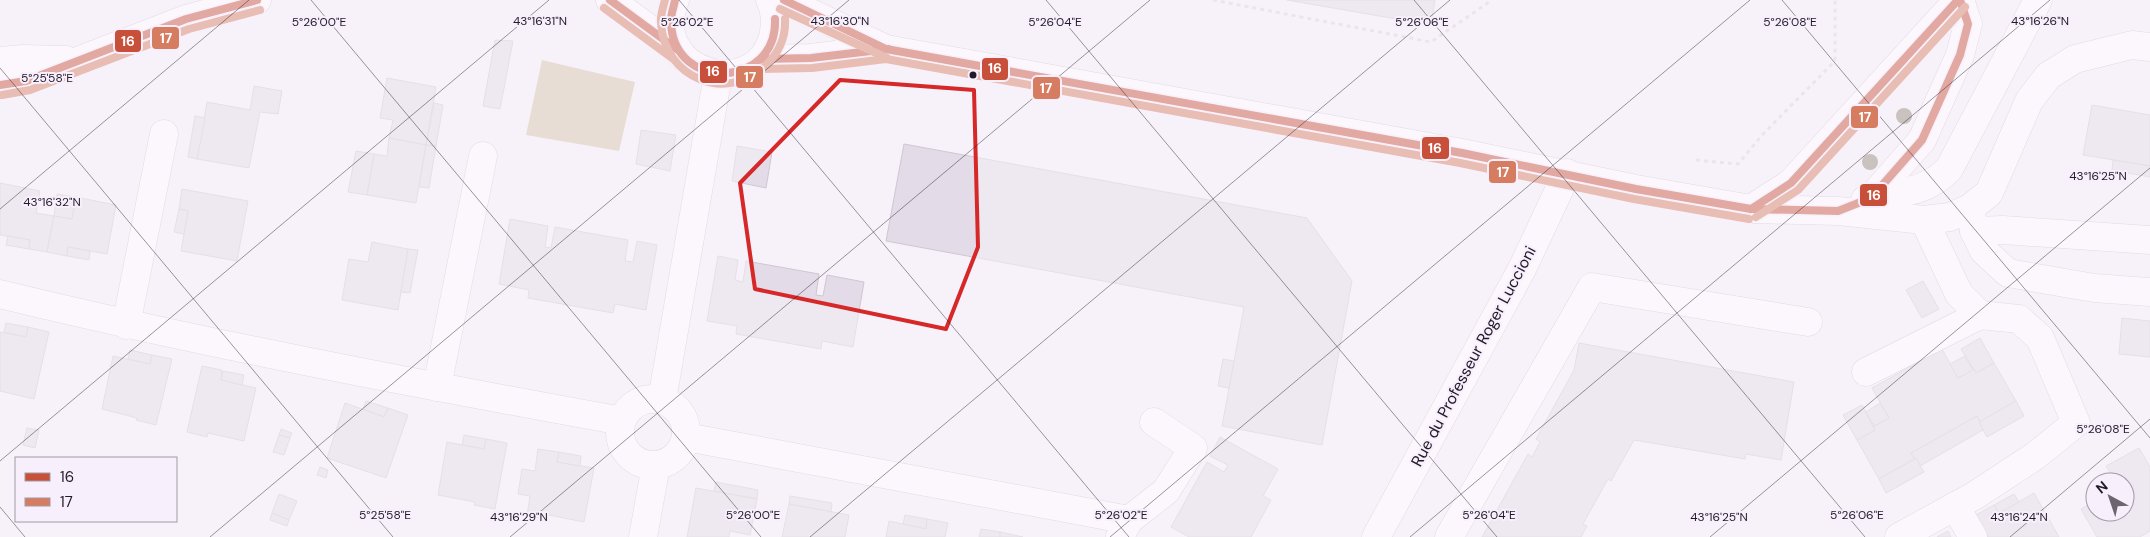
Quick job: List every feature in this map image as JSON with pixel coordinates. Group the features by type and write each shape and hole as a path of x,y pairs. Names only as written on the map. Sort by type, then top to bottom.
{"street":[{"path":"0,85 26,81 186,20 257,0"},
{"path":"610,0 678,50 692,65 704,72 718,75 746,70 761,59 771,44 776,26 774,8 770,0"},
{"path":"675,0 671,10 670,24 672,37 678,50"},
{"path":"784,0 886,49 1452,151 1566,173 1636,189 1751,209 1838,211 1924,220 1950,217 1972,219 2003,230 2150,240"},
{"path":"1751,209 1791,183 1959,0 1968,24 1962,47 1930,123 1922,140 1871,198"},
{"path":"1838,211 1871,198 1924,188 1949,169 2038,0"},
{"path":"1972,219 1989,193 2029,101 2048,76 2075,59 2132,45 2150,47"},
{"path":"761,59 811,58 886,49"},
{"path":"0,61 23,59 82,61"},
{"path":"662,400 718,75"},
{"path":"126,324 164,134"},
{"path":"438,387 483,156"},
{"name":"Rue du Professeur Roger Luccioni","path":"1376,537 1522,269 1566,173"},
{"path":"1972,219 1984,251 2008,273 2094,288 2150,292"},
{"path":"1924,220 1958,294 1980,315"},
{"path":"1449,537 1592,287 1808,322"},
{"path":"0,294 126,324 438,387 622,421"},
{"path":"1866,372 1980,315 2019,319 2040,338 2076,423 2036,456 1955,506 1899,537"},
{"path":"651,399 662,400 678,410 684,419 686,437 682,449 675,457 665,463 656,465 645,464 634,460 626,452 621,442 622,421 628,411 640,402 651,399"},
{"path":"686,437 1124,528 1166,491 1193,448 1154,422"},
{"path":"643,537 656,465"},
{"path":"1955,506 1972,537"}],"path":[{"path":"1214,0 1431,42 1492,0"},
{"path":"1690,160 1738,164 1764,133 1835,61 1835,0"}],"highlighted area":[{"path":"840,80 974,90 978,247 946,329 755,289 740,183"}],"shaded area":[{"path":"542,60 635,82 619,151 526,135"}],"building":[{"path":"1287,0 1435,0 1431,25"},
{"path":"495,40 513,41 500,109 483,106"},
{"path":"387,78 436,87 426,145 389,138 393,120 380,118"},
{"path":"254,86 282,91 278,114 260,112 249,168 197,159 207,102 250,110"},
{"path":"434,103 443,105 436,146 426,145"},
{"path":"2092,105 2150,115 2150,166 2083,155"},
{"path":"195,116 205,118 197,159 188,157"},
{"path":"641,130 676,135 670,171 636,164"},
{"path":"389,138 426,145 416,203 367,195 374,154 387,156"},
{"path":"904,144 1307,218 1352,281 1322,445 1222,426 1244,307 886,241"},
{"path":"426,145 436,146 429,188 419,187"},
{"path":"737,146 772,152 766,188 732,181"},
{"path":"356,151 374,154 367,195 348,192"},
{"path":"2113,160 2150,166 2150,177 2112,170"},
{"path":"0,183 40,191 36,213 54,216 47,252 29,249 30,240 0,235"},
{"path":"182,189 248,201 237,261 181,251 188,211 179,209"},
{"path":"57,194 76,197 72,219 54,216"},
{"path":"76,197 116,205 107,254 68,247 67,256 47,252 54,216 72,219"},
{"path":"179,209 188,211 184,234 174,232"},
{"path":"510,219 548,226 545,247 551,248 555,227 628,240 625,261 633,262 637,241 657,245 646,310 615,304 613,313 528,298 529,290 499,284"},
{"path":"8,236 30,240 29,249 6,245"},
{"path":"372,242 408,249 398,310 342,300 349,259 368,262"},
{"path":"68,247 90,251 89,260 67,256"},
{"path":"408,249 418,250 410,293 401,292"},
{"path":"718,256 738,260 735,280 743,282 746,261 819,274 816,295 823,296 827,275 864,282 853,347 822,341 821,349 736,334 737,326 707,321"},
{"path":"1923,281 1939,309 1922,318 1906,290"},
{"path":"2122,318 2150,321 2150,357 2119,354"},
{"path":"6,323 28,327 26,337 4,332"},
{"path":"28,327 49,332 34,399 0,391 0,332 26,337"},
{"path":"1980,338 1994,363 1976,373 1961,349"},
{"path":"1579,343 1794,382 1781,460 1746,454 1745,459 1634,440 1611,481 1608,479 1583,524 1587,526 1581,537 1482,537 1528,454 1532,457 1540,442 1536,439 1574,370"},
{"path":"1942,349 1958,378 1974,369 1976,373 1994,363 2016,401 1980,422 1977,416 1911,453 1915,459 1879,479 1857,440 1875,430 1873,427 1889,418 1872,388"},
{"path":"130,350 152,355 150,364 128,359"},
{"path":"152,355 172,359 156,425 102,409 113,356 150,364"},
{"path":"1965,356 1973,370 1958,378 1950,364"},
{"path":"1223,359 1234,361 1229,388 1218,386"},
{"path":"202,366 222,370 221,380 256,388 244,441 208,433 207,437 187,432"},
{"path":"223,371 244,375 242,385 221,380"},
{"path":"366,401 388,408 384,417 363,409"},
{"path":"2016,401 2024,416 1987,437 1979,422"},
{"path":"345,403 384,417 388,408 408,415 386,478 327,458"},
{"path":"1880,403 1889,418 1874,426 1866,412"},
{"path":"1862,405 1875,430 1857,440 1843,415"},
{"path":"1977,416 1983,430 1920,466 1911,453"},
{"path":"27,428 39,430 35,448 23,445"},
{"path":"281,429 292,433 290,438 279,435"},
{"path":"279,435 290,438 284,455 273,452"},
{"path":"464,435 486,439 484,449 462,445"},
{"path":"1220,437 1278,469 1263,496 1271,500 1251,537 1189,537 1171,527 1207,462 1224,472 1228,465 1210,456"},
{"path":"486,439 507,443 495,509 474,505 475,502 438,495 447,442 484,449"},
{"path":"2139,448 2150,467 2150,531 2140,537 2097,537 2088,522 2135,522 2135,472 2110,472 2106,466"},
{"path":"538,449 559,452 557,462 594,468 584,522 549,515 548,519 527,515 530,496 518,494 522,469 535,471"},
{"path":"559,452 581,456 580,466 557,462"},
{"path":"1916,458 1924,472 1886,493 1879,479"},
{"path":"320,467 328,470 326,478 317,475"},
{"path":"716,482 758,490 757,499 714,491"},
{"path":"696,488 757,499 750,535 730,531 729,537 687,537"},
{"path":"2034,493 2059,537 1988,537 1976,515 1994,505 1999,513"},
{"path":"279,494 297,501 289,520 272,513"},
{"path":"2014,494 2019,502 1999,513 1994,505"},
{"path":"790,496 832,503 831,512 789,504"},
{"path":"789,504 849,515 845,537 782,537"},
{"path":"2085,507 2085,516 2081,509"},
{"path":"272,513 289,520 287,526 270,520"},
{"path":"905,515 927,519 926,529 903,524"},
{"path":"927,519 948,523 945,537 886,537 889,521 926,529"},
{"path":"981,529 1000,532 1000,537 979,537"},
{"path":"1948,531 1951,537 1937,537"},
{"path":"1000,532 1023,537 1000,537"}],"transit line":[{"name":"16","path":"0,85 26,81 186,19 257,0"},
{"name":"16","path":"610,0 678,50"},
{"name":"17","path":"665,0 661,14 661,23 665,42 673,59 700,80 717,83 734,82 751,76 767,64 781,43 785,19"},
{"name":"16","path":"675,0 671,23 676,46 689,62 706,71 725,73 744,69 760,59 772,42 775,19"},
{"name":"16","path":"784,0 886,49 1462,153 1636,189 1751,209 1838,211 1871,198 1922,140 1960,55 1968,24 1960,0"},
{"name":"16","path":"1751,209 1791,183 1958,0"},
{"name":"17","path":"1756,217 1798,190 1965,7"},
{"name":"17","path":"604,8 672,58"},
{"name":"17","path":"780,9 887,58"},
{"name":"17","path":"2,95 30,90 189,29 260,10"},
{"name":"16","path":"761,59 811,58 888,49"},
{"name":"17","path":"761,69 812,68 886,59 1460,163 1634,199 1749,219"}]}
